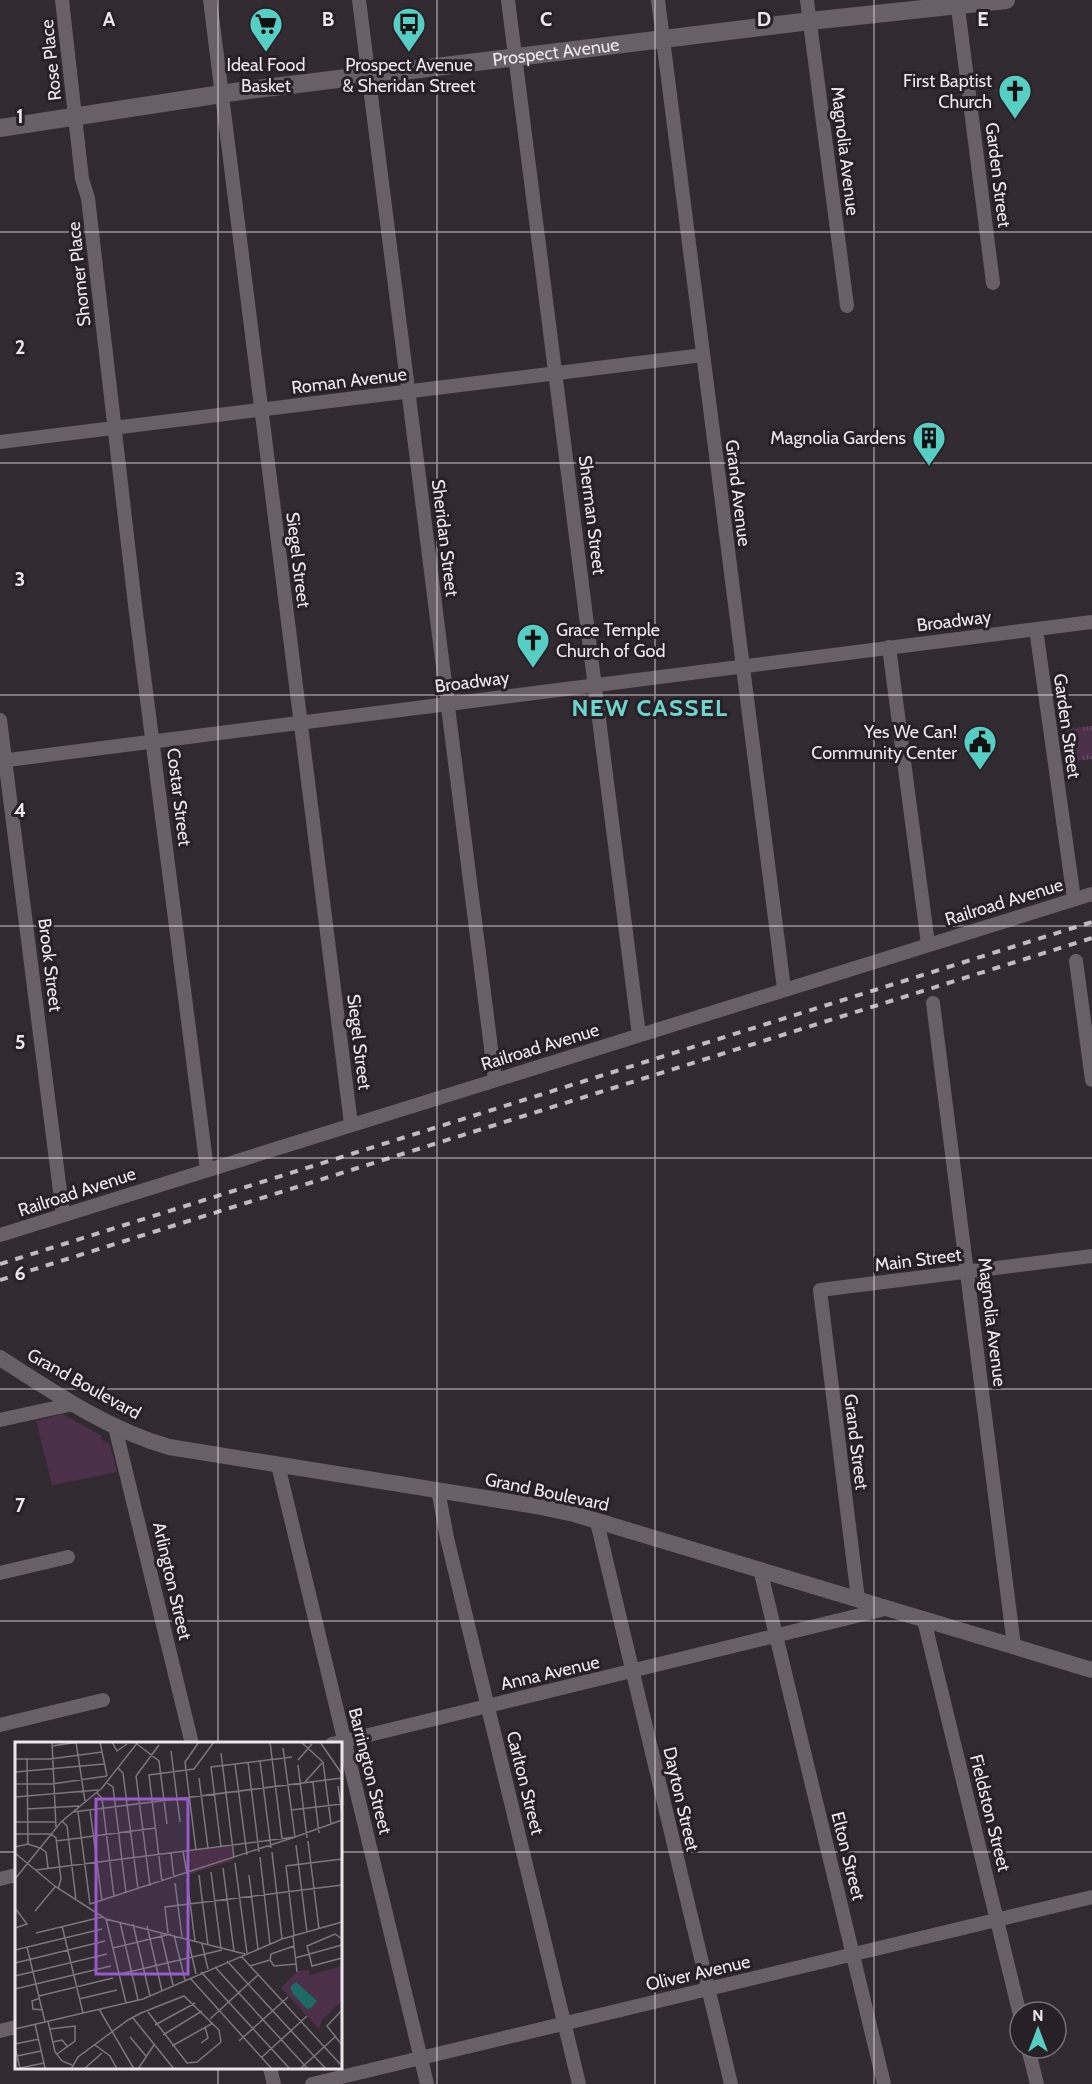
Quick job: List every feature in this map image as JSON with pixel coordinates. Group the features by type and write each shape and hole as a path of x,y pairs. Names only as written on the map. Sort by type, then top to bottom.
{"main road":[{"name":"Prospect Avenue","path":"0,128 222,94 958,3 1006,0"}],"street":[{"name":"Rose Place","path":"62,0 75,117"},
{"name":"Siegel Street","path":"210,0 351,1125"},
{"name":"Sheridan Street","path":"360,0 495,1080"},
{"name":"Sherman Street","path":"508,0 639,1035"},
{"name":"Grand Avenue","path":"658,0 784,989"},
{"name":"Magnolia Avenue","path":"807,0 847,306"},
{"name":"Garden Street","path":"958,3 993,283"},
{"name":"Shomer Place","path":"75,117 82,178 88,198 114,428"},
{"name":"Roman Avenue","path":"0,442 703,355"},
{"name":"Costar Street","path":"114,428 207,1170"},
{"name":"Broadway","path":"2,761 1092,622"},
{"name":"Garden Street","path":"1036,629 1074,899"},
{"path":"889,647 928,944"},
{"name":"Brook Street","path":"0,720 2,761 11,801 63,1215"},
{"name":"Railroad Avenue","path":"0,1235 1092,894"},
{"path":"1076,961 1092,1080"},
{"name":"Magnolia Avenue","path":"933,1003 1014,1646"},
{"name":"Main Street","path":"820,1290 1092,1256"},
{"name":"Grand Street","path":"820,1290 858,1599"},
{"name":"Grand Boulevard","path":"0,1358 73,1404 115,1427 169,1447 536,1506 890,1608 1014,1646 1091,1674"},
{"path":"0,1420 73,1404"},
{"name":"Arlington Street","path":"115,1427 192,1742"},
{"name":"Barrington Street","path":"278,1465 338,1742"},
{"name":"Carlton Street","path":"438,1490 447,1538 579,2084"},
{"name":"Dayton Street","path":"597,1522 731,2084"},
{"path":"0,1574 68,1557"},
{"path":"760,1569 776,1637"},
{"name":"Anna Avenue","path":"338,1742 890,1608"},
{"name":"Fieldston Street","path":"924,1620 1016,2000"},
{"name":"Elton Street","path":"776,1637 884,2084"},
{"path":"0,1725 103,1700"},
{"name":"Barrington Street","path":"342,1757 428,2084"},
{"path":"0,1879 15,1875"},
{"name":"Oliver Avenue","path":"312,2084 421,2056 1092,1897"},
{"path":"0,2031 15,2027"},
{"path":"1031,2060 1037,2084"},
{"path":"270,2069 274,2084"}],"green space":[{"path":"1092,726 1092,759 1067,762 1063,729"},
{"path":"62,1414 102,1436 101,1439 110,1445 117,1472 52,1485 36,1421"}],"railway":[{"path":"0,1264 1092,922"},
{"path":"0,1280 1092,938"}],"place":[{"name":"Ideal Food Basket","path":"266,53"},
{"name":"Prospect Avenue & Sheridan Street","path":"409,53"},
{"name":"First Baptist Church","path":"1015,120"},
{"name":"Magnolia Gardens","path":"929,467"},
{"name":"Grace Temple Church of God","path":"533,669"},
{"name":"Yes We Can! Community Center","path":"980,771"}],"district":[{"name":"NEW CASSEL","path":"650,708"}]}
